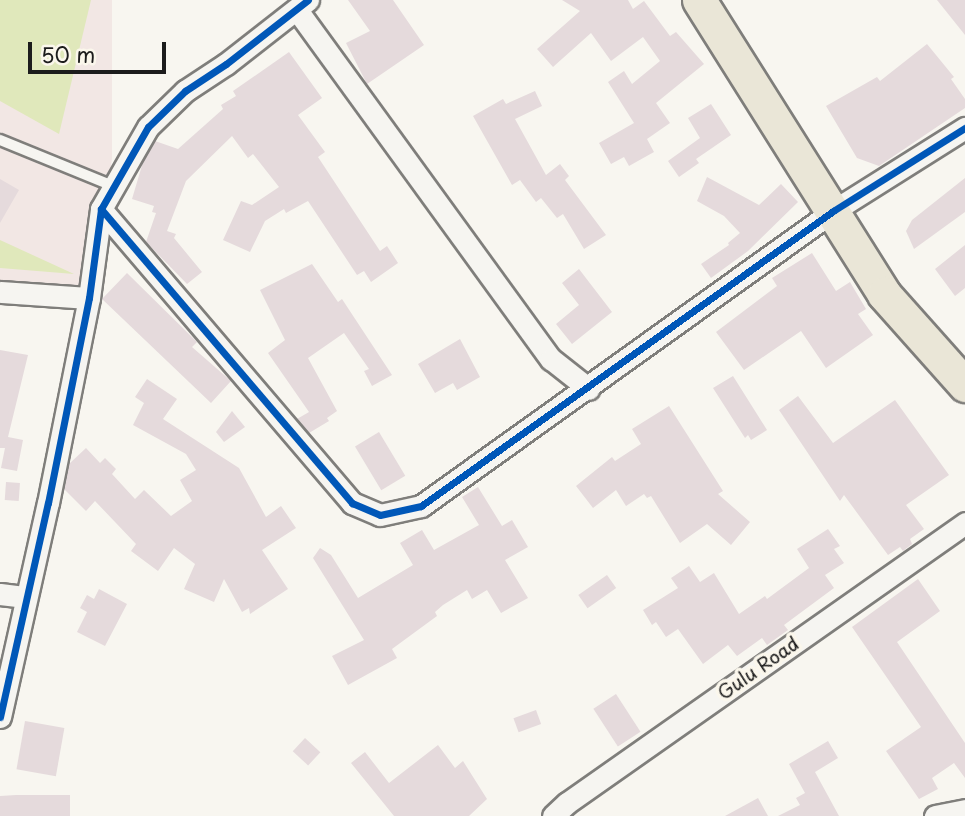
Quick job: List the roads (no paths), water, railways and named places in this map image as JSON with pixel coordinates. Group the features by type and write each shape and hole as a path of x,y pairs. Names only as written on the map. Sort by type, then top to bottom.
{"main road":[{"path":"699,0 813,186 833,211 884,294 965,384"}],"street":[{"path":"0,717 89,298 100,209 148,127 185,91 303,5 551,359 589,389"},
{"path":"100,209 352,503 380,515 421,506 589,389 833,211 965,128"},
{"path":"0,292 89,298"},
{"name":"Gulu Road","path":"553,816 567,803 965,523"},
{"path":"0,594 26,597"},
{"path":"935,816 965,810"}],"lane":[{"path":"0,140 115,187"}]}
